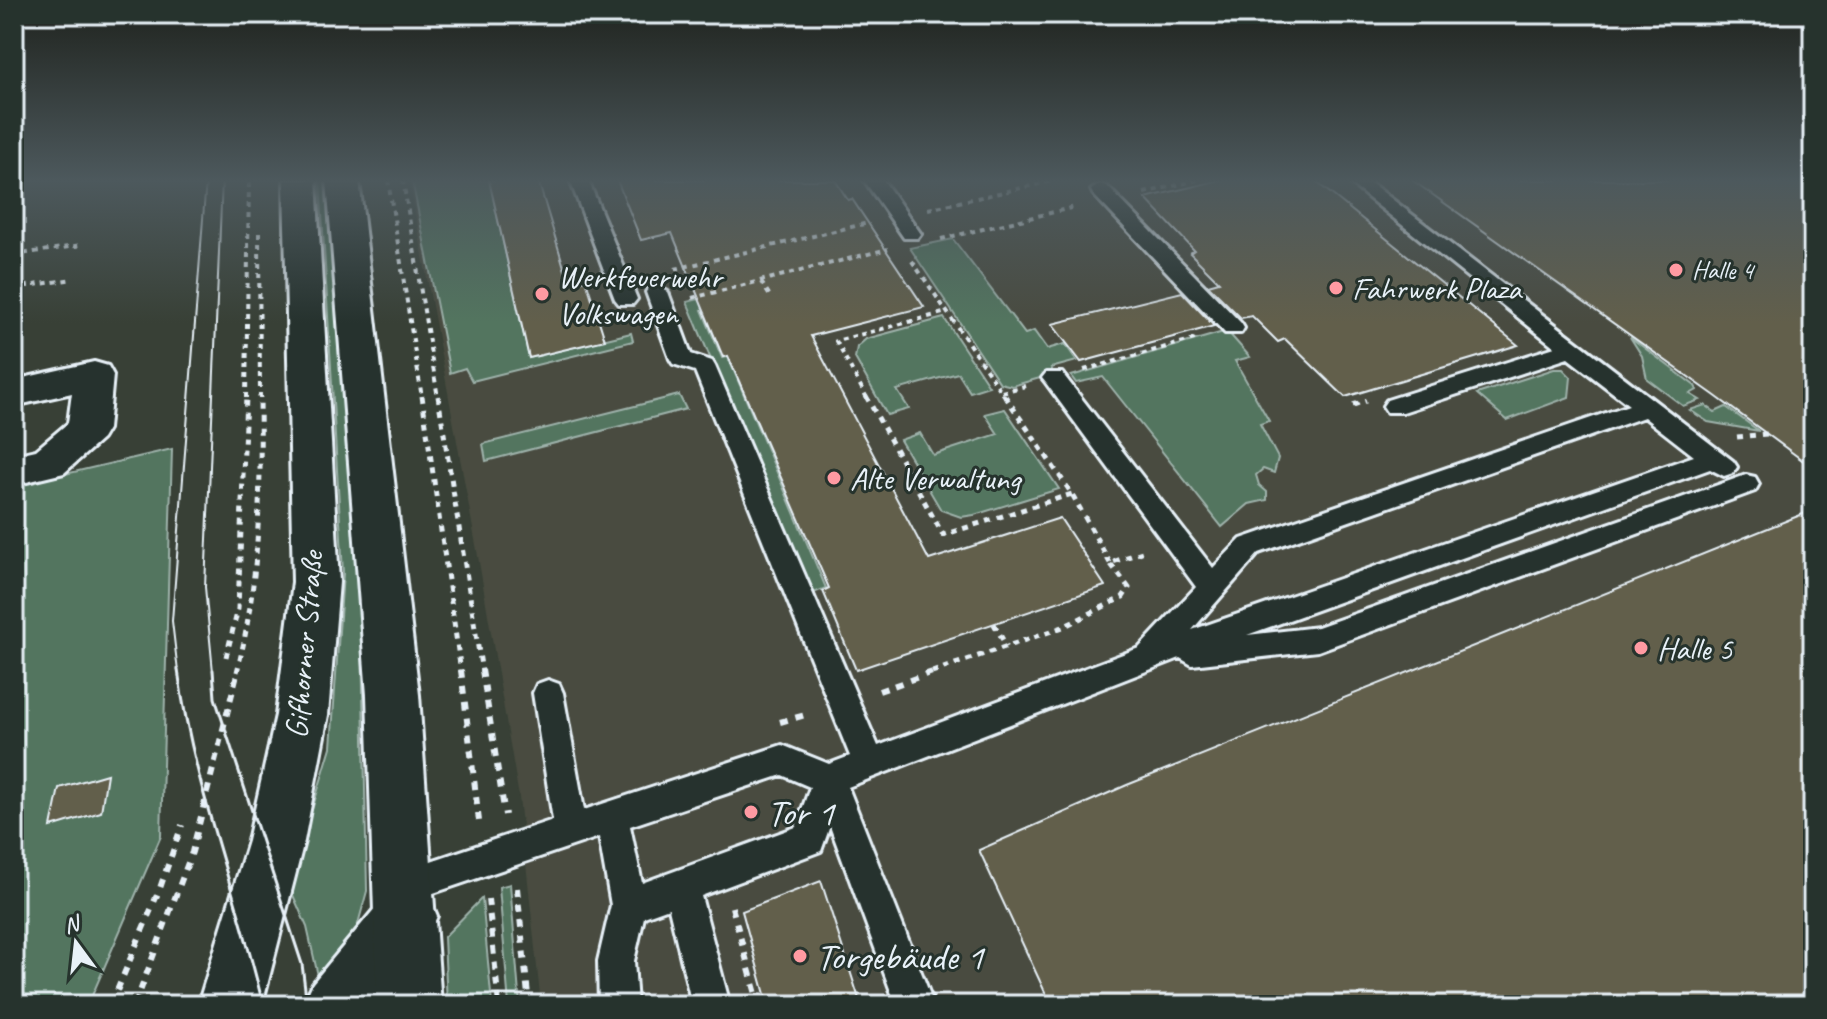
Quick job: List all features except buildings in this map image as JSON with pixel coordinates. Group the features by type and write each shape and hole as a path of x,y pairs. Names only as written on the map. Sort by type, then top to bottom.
{"main road":[{"name":"Gifhorner Straße","path":"230,1005 282,813 302,715 316,582 302,228"},
{"path":"348,228 381,561 407,900 409,1005"},
{"path":"14,393 94,375 88,429 49,462 14,470"},
{"path":"335,1005 407,900"}],"lane":[{"path":"598,228 623,291"},
{"path":"906,228 911,234"},
{"path":"1133,228 1233,328"},
{"path":"1149,657 1318,639 1746,484 1416,228"},
{"path":"657,292 681,359 704,366 869,763"},
{"path":"1395,406 1571,349"},
{"path":"1054,378 1212,588"},
{"path":"1149,657 1250,546 1646,408"},
{"path":"407,900 497,856 782,760 829,779 1149,657 1713,459"},
{"path":"548,693 571,831"},
{"path":"629,905 809,839 829,779"},
{"path":"829,779 915,1005"},
{"path":"612,817 629,905 616,961 618,1005"},
{"path":"681,886 711,1005"}],"path":[{"path":"226,657 238,609 244,511 248,228"},
{"path":"135,1005 192,852 251,619 256,572 262,377 260,228"},
{"path":"395,228 497,856 518,889 529,1005"},
{"path":"410,228 497,856 499,1005"},
{"path":"623,291 856,228"},
{"path":"14,255 82,245"},
{"path":"770,725 844,703 1063,627 1123,597 1129,588 1110,563 1072,494 909,257"},
{"path":"14,288 73,279"},
{"path":"761,282 770,296"},
{"path":"947,312 836,341 943,535 1072,494"},
{"path":"1002,392 1233,328"},
{"path":"1110,563 1175,540"},
{"path":"994,624 1007,647"},
{"path":"111,1005 160,888 182,825"},
{"path":"721,872 759,1005"}],"shaded area":[{"path":"418,228 1813,228 1813,1005 541,1005 519,797"}],"green space":[{"path":"323,228 332,228 360,536 367,891 346,968 323,998 307,927 289,886 331,747 343,573"},
{"path":"421,228 500,228 529,358 631,333 633,341 472,381 465,368 450,373"},
{"path":"953,239 1025,334 1034,331 1047,349 1065,344 1077,361 1051,368 1054,374 1012,386 1000,383 910,248"},
{"path":"731,291 735,302 702,310 722,358 728,357 826,588 809,595 687,302"},
{"path":"944,318 989,386 970,392 958,373 897,390 909,409 887,415 855,358 857,347 866,339"},
{"path":"1227,331 1250,357 1235,361 1269,421 1260,424 1278,458 1274,473 1263,469 1256,475 1259,485 1267,492 1267,500 1249,504 1222,527 1103,377 1076,383 1071,376"},
{"path":"1630,337 1695,386 1697,390 1690,394 1700,400 1683,406 1647,379 1642,356"},
{"path":"1554,369 1563,369 1571,377 1569,397 1507,420 1477,394"},
{"path":"679,395 686,409 486,461 483,444"},
{"path":"1705,405 1715,412 1726,407 1759,431 1708,422 1690,410"},
{"path":"1005,409 1059,489 974,515 961,517 941,510 900,440 920,433 933,455 998,434 985,414"},
{"path":"172,449 161,836 88,1005 14,1005 14,486"},
{"path":"510,884 521,1005 509,1005 499,887"},
{"path":"482,898 492,1005 447,1005 444,937"}],"tram line":[{"path":"178,672 172,621 202,228"},
{"path":"213,672 205,587 220,228"},
{"path":"178,670 194,755 263,1005"},
{"path":"213,670 215,698 302,964 307,1005"}],"place":[{"name":"Halle 4","path":"1676,270"},
{"name":"Fahrwerk Plaza","path":"1336,288"},
{"name":"Werkfeuerwehr Volkswagen","path":"542,294"},
{"name":"Alte Verwaltung","path":"834,478"},
{"name":"Halle 5","path":"1641,648"},
{"name":"Tor 1","path":"751,812"},
{"name":"Torgebäude 1","path":"800,956"}]}
